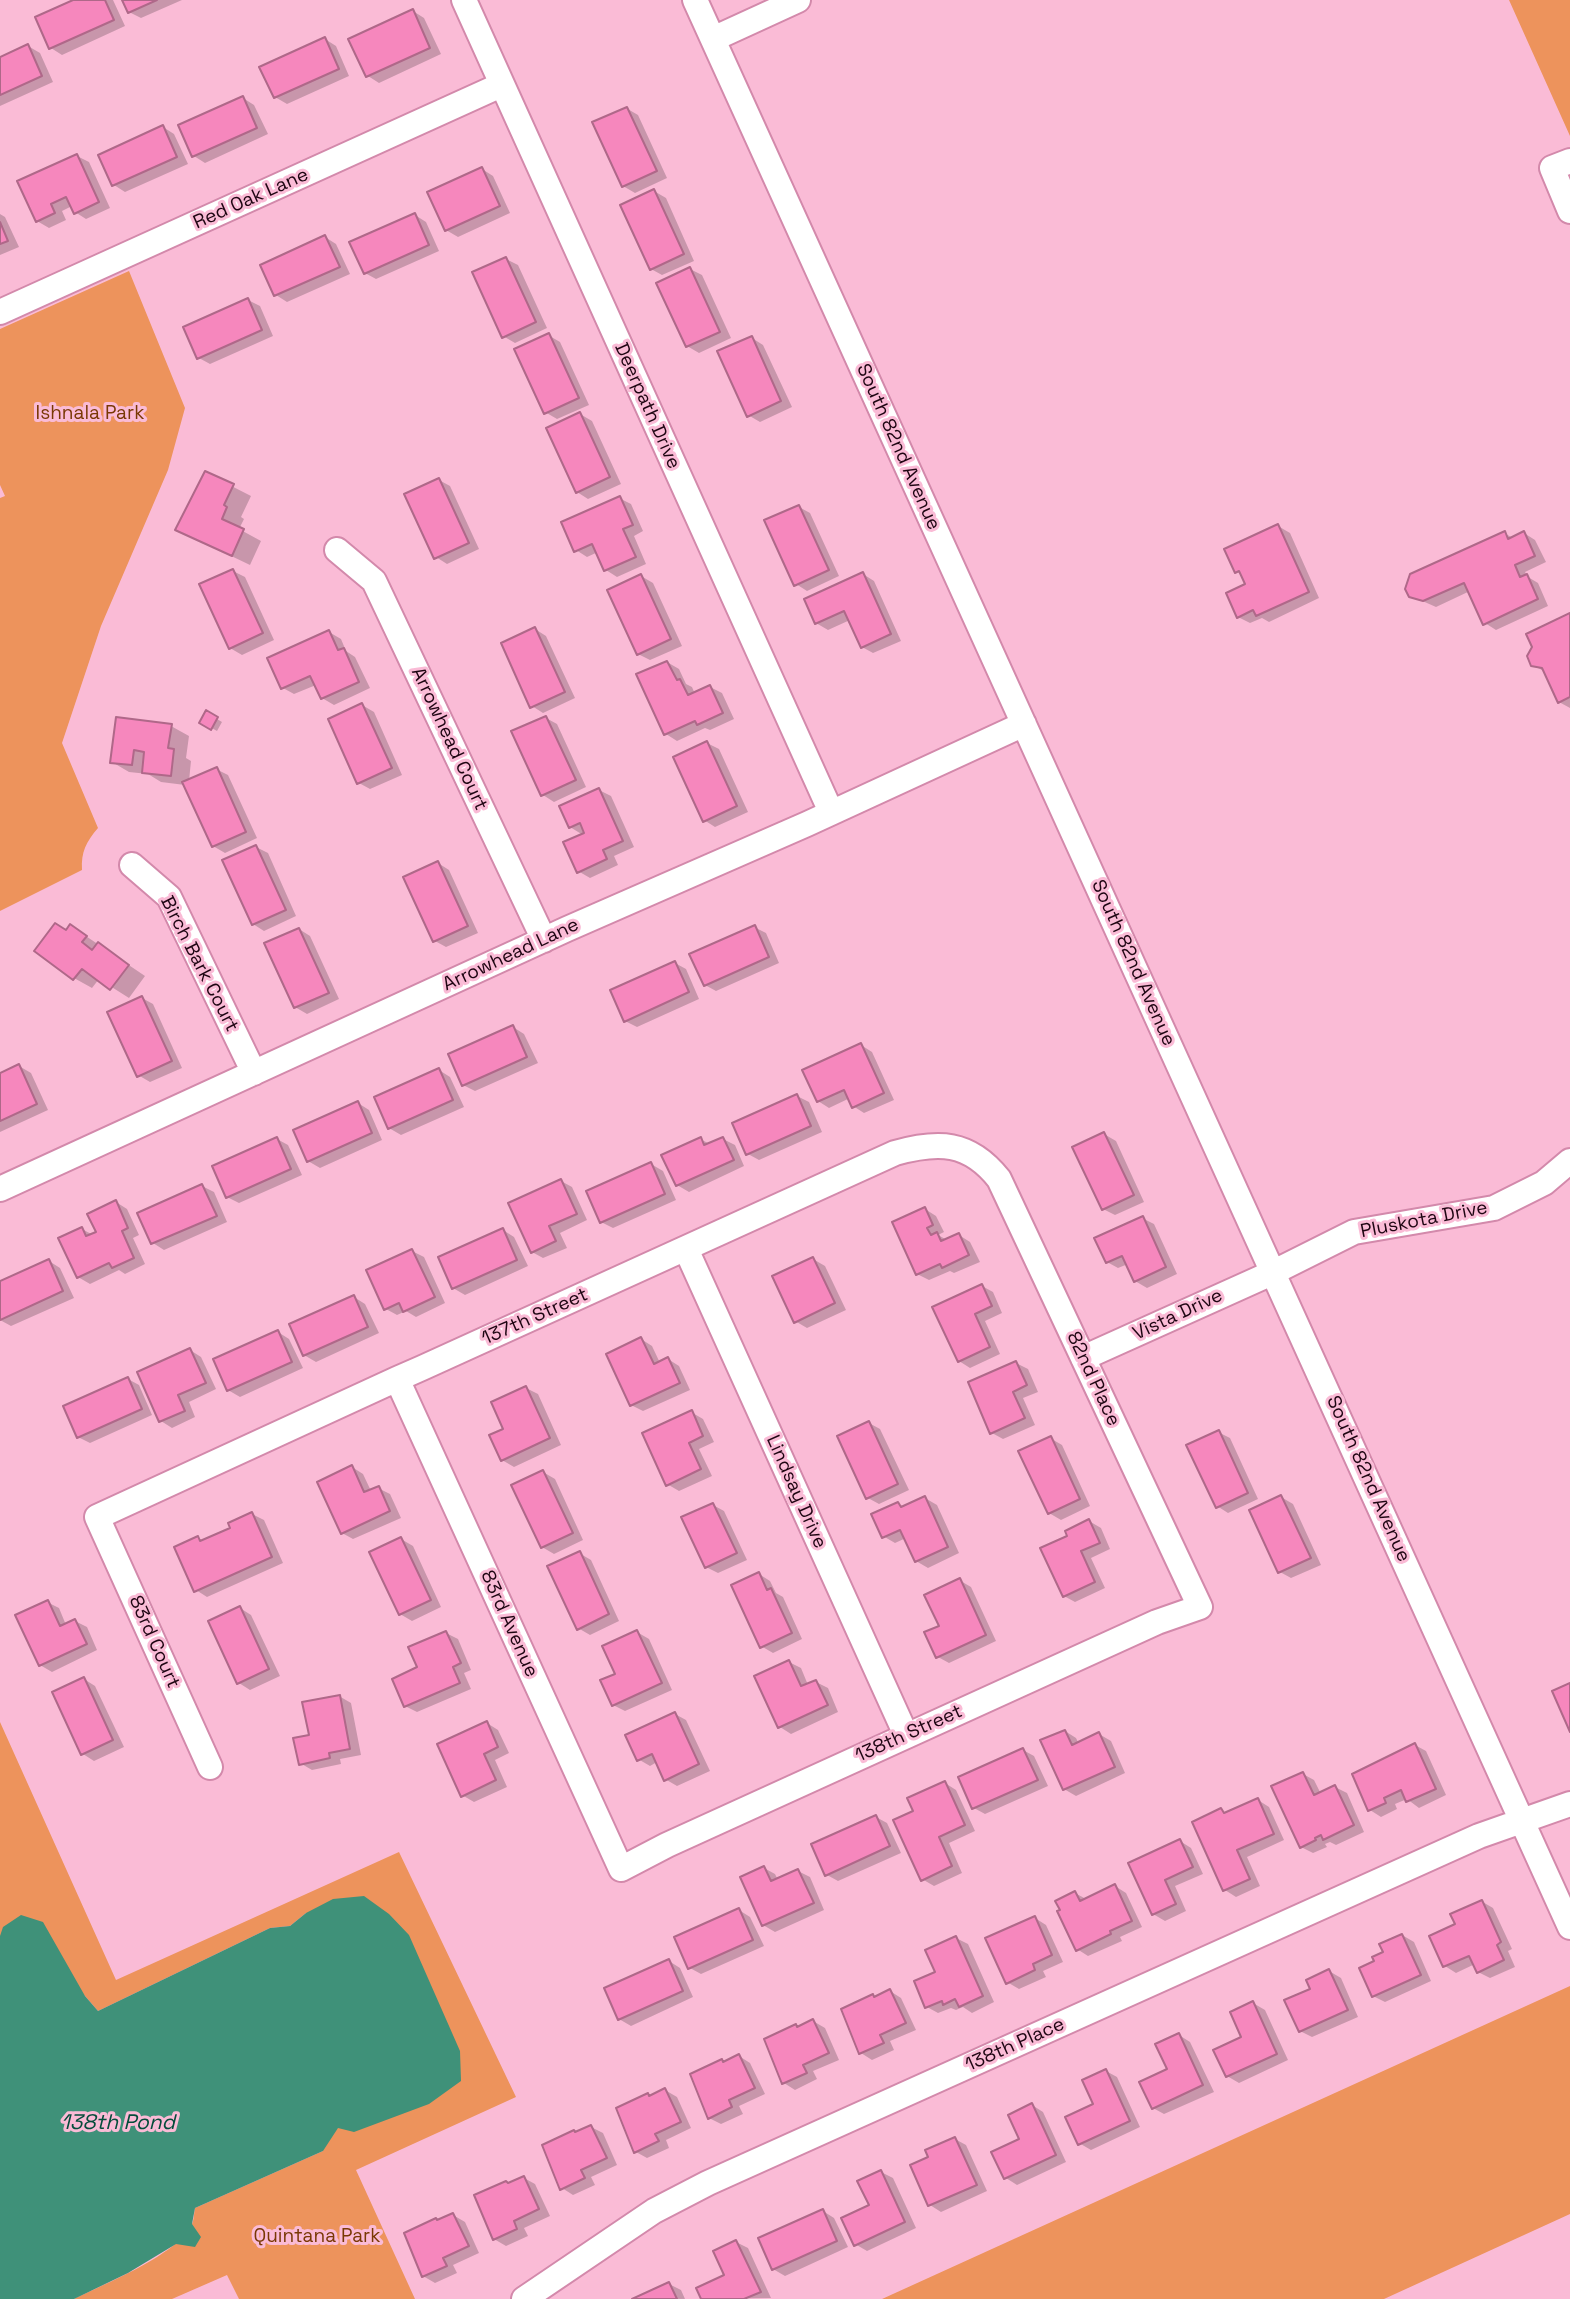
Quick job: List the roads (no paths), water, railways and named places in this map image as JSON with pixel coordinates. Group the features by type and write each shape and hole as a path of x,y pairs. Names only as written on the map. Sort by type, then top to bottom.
{"street":[{"name":"Deerpath Drive","path":"464,0 831,812"},
{"name":"South 82nd Avenue","path":"695,0 1570,1927"},
{"path":"713,39 798,0"},
{"name":"Red Oak Lane","path":"0,312 501,85"},
{"path":"1570,160 1552,168 1570,211"},
{"name":"Arrowhead Court","path":"337,550 374,582 544,940"},
{"name":"Arrowhead Lane","path":"0,1189 1024,724"},
{"name":"Birch Bark Court","path":"132,865 169,897 254,1073"},
{"name":"137th Street","path":"97,1517 895,1153 921,1146 940,1145 978,1157"},
{"name":"82nd Place","path":"978,1157 999,1179 1009,1198 1200,1607"},
{"name":"Pluskota Drive","path":"1274,1272 1354,1233 1494,1208 1544,1183 1570,1161"},
{"name":"Lindsay Drive","path":"686,1249 906,1735"},
{"name":"Vista Drive","path":"1083,1358 1274,1272"},
{"name":"83rd Avenue","path":"397,1379 621,1870"},
{"name":"83rd Court","path":"97,1517 210,1767"},
{"name":"138th Street","path":"621,1870 667,1844 906,1735 1157,1622 1200,1607"},
{"name":"138th Place","path":"524,2299 654,2211 708,2183 1466,1842 1570,1804"}],"water":[{"name":"138th Pond","path":"364,1896 389,1914 409,1935 460,2051 461,2081 429,2104 354,2132 338,2128 323,2151 195,2208 192,2224 201,2237 195,2247 176,2244 128,2273 74,2299 0,2299 0,1936 3,1927 21,1915 43,1922 85,1996 98,2011 270,1928 290,1926 306,1913 333,1899"}],"park label":[{"name":"Ishnala Park","path":"90,414"},
{"name":"Quintana Park","path":"317,2237"}]}
